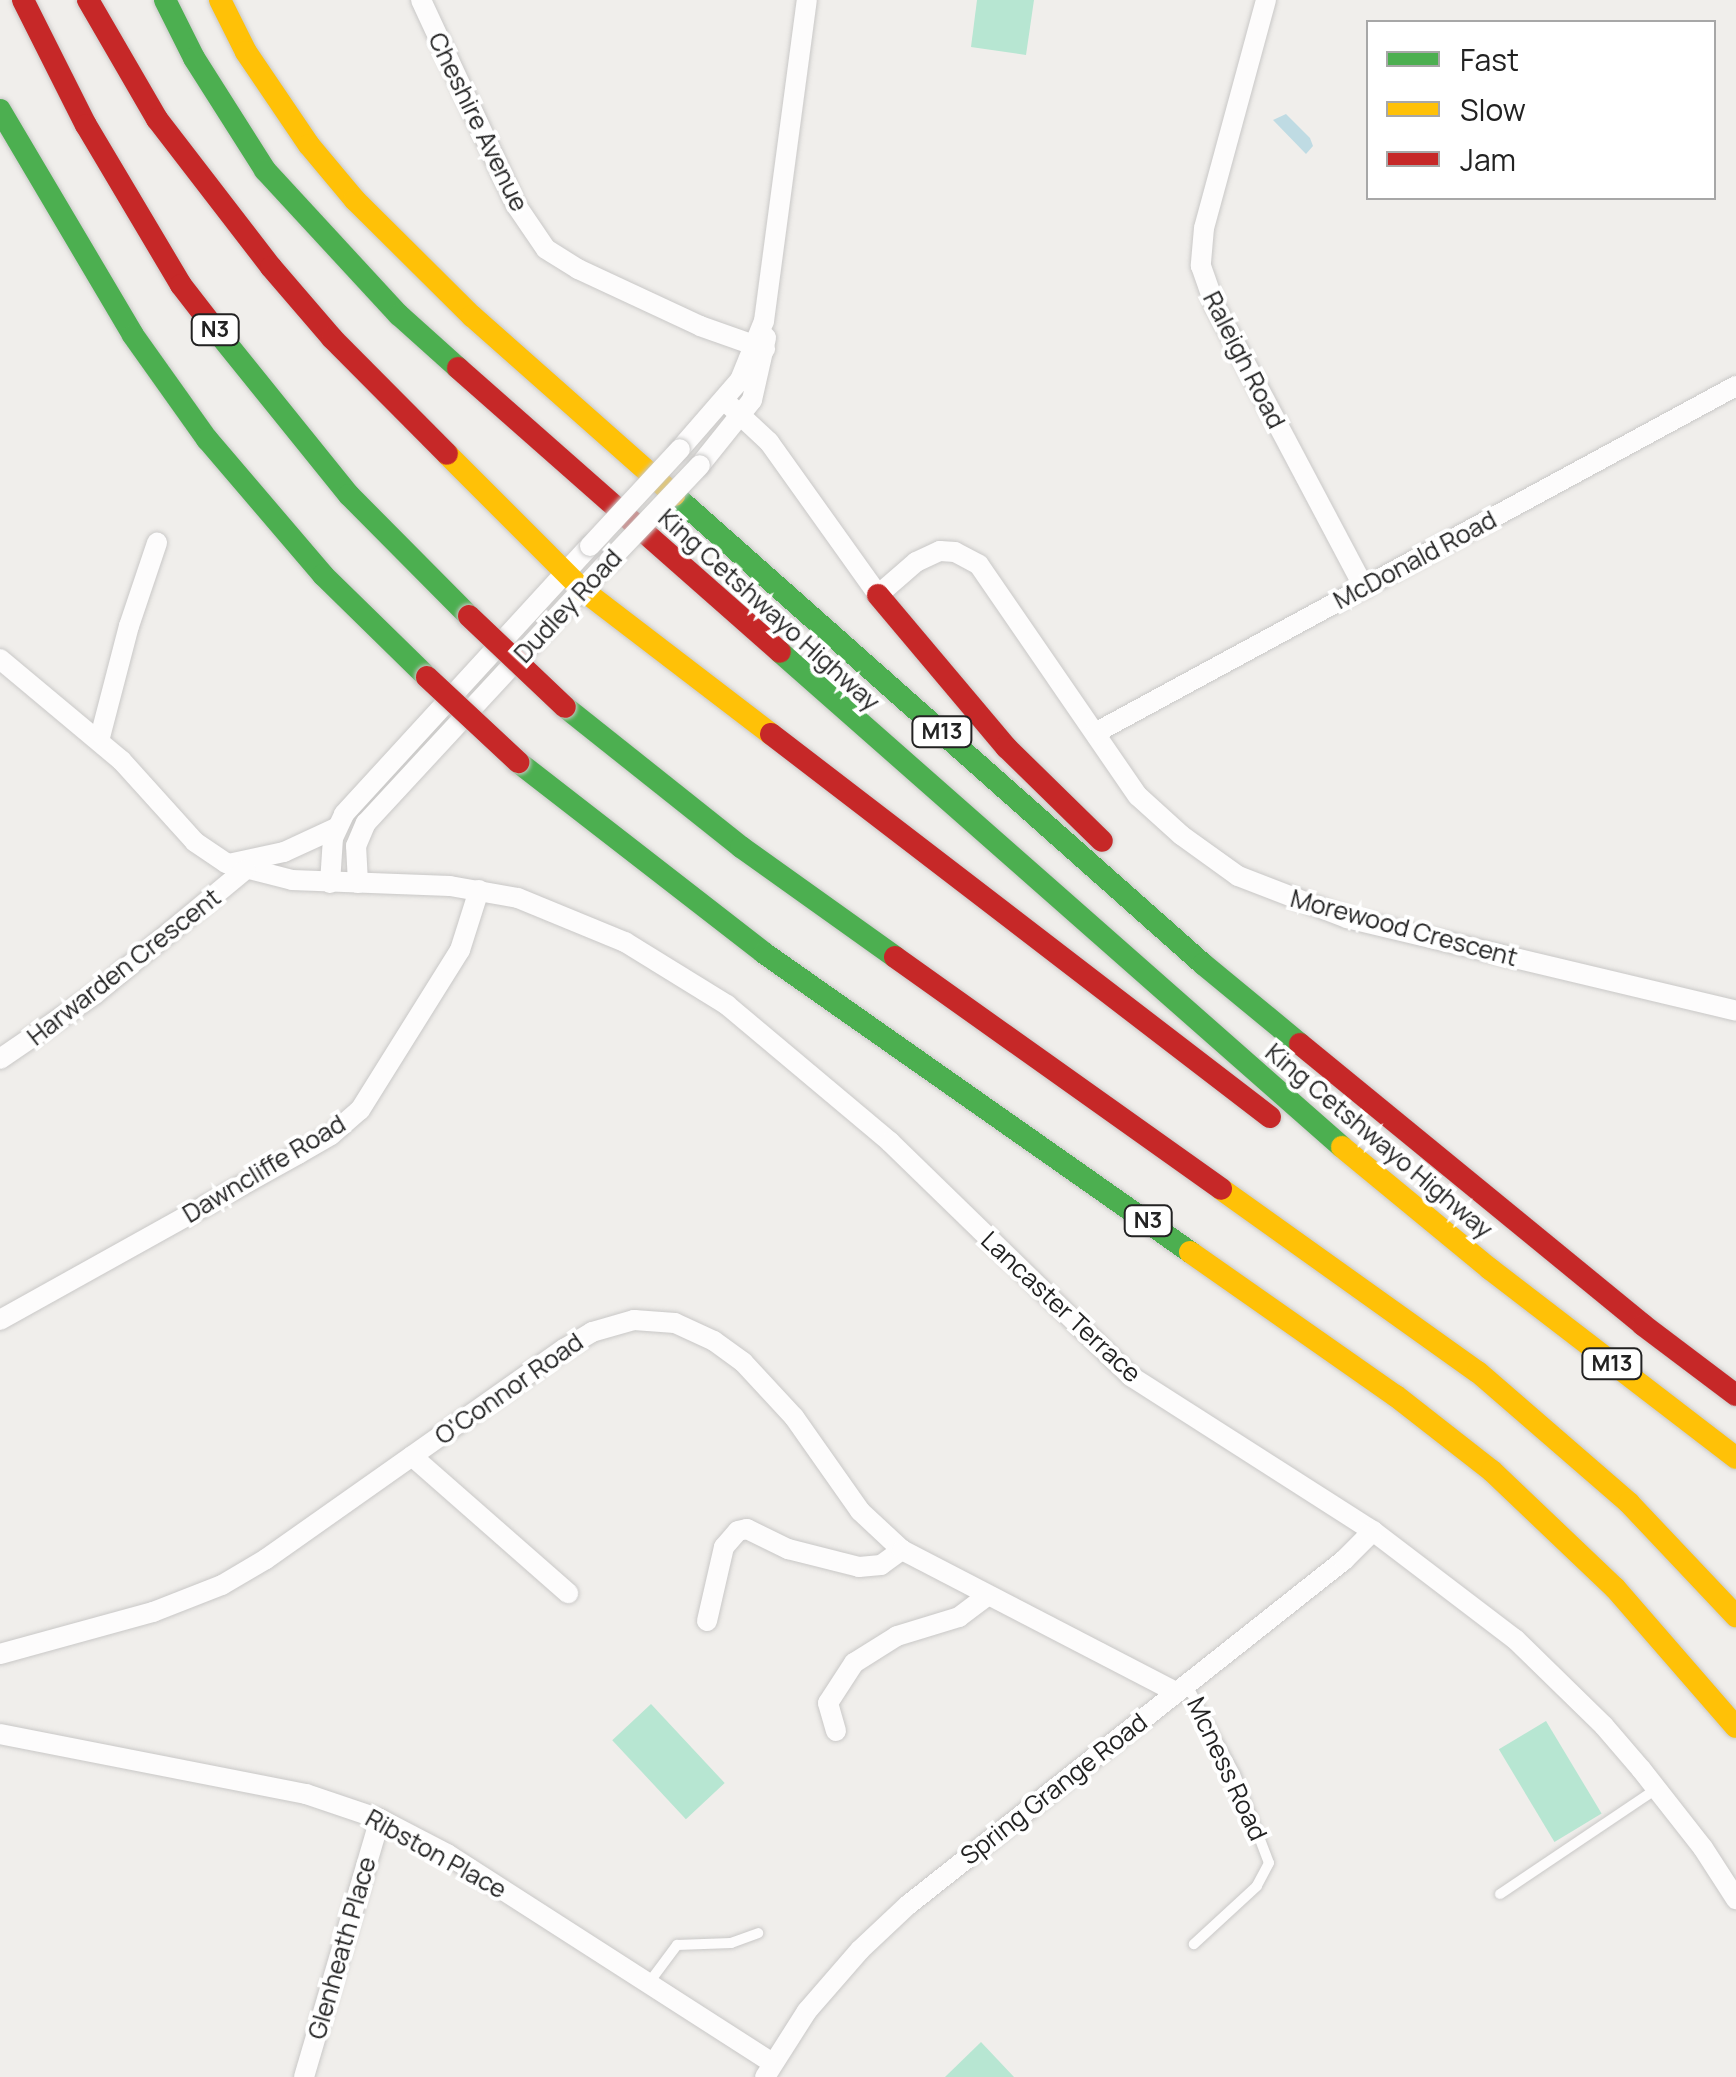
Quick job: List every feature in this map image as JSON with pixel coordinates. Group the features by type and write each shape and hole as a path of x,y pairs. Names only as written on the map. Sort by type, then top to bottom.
{"highway":[{"name":"N3","path":"23,0 95,140 193,300 276,410 349,495 469,616 565,706 740,847 1478,1372 1629,1503 1736,1616"},
{"path":"88,0 157,120 271,266 332,338 584,592 1203,1068 1362,1184 1490,1269"},
{"path":"112,0 156,94 202,174"},
{"name":"King Cetshwayo Highway","path":"165,0 194,58 265,170 398,315 1104,944 1490,1269 1736,1458"},
{"name":"King Cetshwayo Highway","path":"220,0 278,104 355,200 472,316 1204,964 1601,1291 1736,1394"},
{"path":"235,0 355,200"},
{"name":"N3","path":"0,110 123,319 207,439 323,575 518,762 750,943 1396,1396 1478,1460 1615,1588 1736,1727"},
{"path":"878,595 1006,747 1156,893 1736,1394"}],"street":[{"name":"Cheshire Avenue","path":"421,0 516,205 546,249 578,270 700,326 760,347"},
{"name":"Dudley Road","path":"358,883 356,846 366,823 700,465 743,414 759,383 760,347 807,0"},
{"name":"Raleigh Road","path":"1266,0 1204,228 1201,266 1214,306 1364,588"},
{"name":"Dudley Road","path":"235,867 284,852 336,828 725,401 760,347"},
{"name":"McDonald Road","path":"1094,733 1736,386"},
{"path":"725,401 743,414 784,462 878,595"},
{"path":"99,741 129,626 158,543"},
{"name":"Morewood Crescent","path":"878,595 930,554 956,552 970,558 989,578 1119,771 1159,817 1207,856 1267,890 1347,918 1736,1011"},
{"path":"0,659 99,741 195,842 235,867 330,883 479,890"},
{"path":"330,883 336,828"},
{"name":"Harwarden Crescent","path":"0,1059 96,994 235,867"},
{"name":"Dawncliffe Road","path":"0,1320 331,1135 360,1110 460,950 479,890"},
{"name":"Lancaster Terrace","path":"479,890 518,898 594,927 726,1005 890,1142 1120,1367 1373,1531 1515,1639 1604,1726 1657,1788 1736,1899"},
{"name":"O'Connor Road","path":"0,1654 153,1612 222,1585 592,1332 634,1320 674,1324 714,1341 768,1386 860,1511 902,1550 987,1596 1182,1688"},
{"path":"412,1456 568,1593"},
{"path":"706,1621 718,1564 738,1530 747,1529 788,1549 859,1567 882,1565 902,1550"},
{"name":"Spring Grange Road","path":"769,2072 839,1974 908,1905 1344,1560 1373,1531"},
{"path":"836,1731 828,1703 854,1663 897,1636 960,1617 987,1596"},
{"name":"Ribston Place","path":"0,1734 306,1794 380,1819 448,1854 648,1985 769,2072"},
{"name":"Glenheath Place","path":"304,2077 380,1819"}],"lane":[{"name":"Mcness Road","path":"1182,1688 1234,1774 1269,1863 1257,1886 1194,1944"},
{"path":"1500,1894 1657,1788"},
{"path":"648,1985 677,1945 731,1943 758,1934"}],"green space":[{"path":"977,0 1034,0 1026,55 971,47"},
{"path":"651,1704 725,1783 686,1819 612,1740"},
{"path":"1546,1721 1602,1814 1554,1842 1499,1749"},
{"path":"981,2042 1014,2077 945,2077"}],"water":[{"path":"1286,114 1310,138 1313,146 1306,154 1273,120"}],"traffic: fast":[{"path":"165,0 194,58 265,170 399,315 458,368"},
{"path":"0,110 133,335 207,439 323,575 427,677"},
{"path":"219,334 349,495 469,616"},
{"path":"674,495 1203,964 1300,1044"},
{"path":"780,652 1342,1147"},
{"path":"565,707 741,847 895,957"},
{"path":"518,762 764,953 1190,1252"}],"traffic: slow":[{"path":"220,0 246,52 309,145 355,200 472,316 674,495"},
{"path":"447,454 584,591 771,734"},
{"path":"1342,1147 1490,1269 1736,1458"},
{"path":"1221,1189 1478,1372 1629,1503 1736,1616"},
{"path":"1190,1252 1396,1396 1492,1471 1615,1588 1736,1727"}],"traffic: jam":[{"path":"23,0 86,125 181,285 219,334"},
{"path":"88,0 157,119 271,267 332,338 447,454"},
{"path":"458,368 780,652"},
{"path":"878,595 1006,747 1102,841"},
{"path":"469,616 565,707"},
{"path":"427,677 518,762"},
{"path":"771,734 1270,1117"},
{"path":"895,957 1221,1189"},
{"path":"1300,1044 1643,1325 1736,1395"}]}
